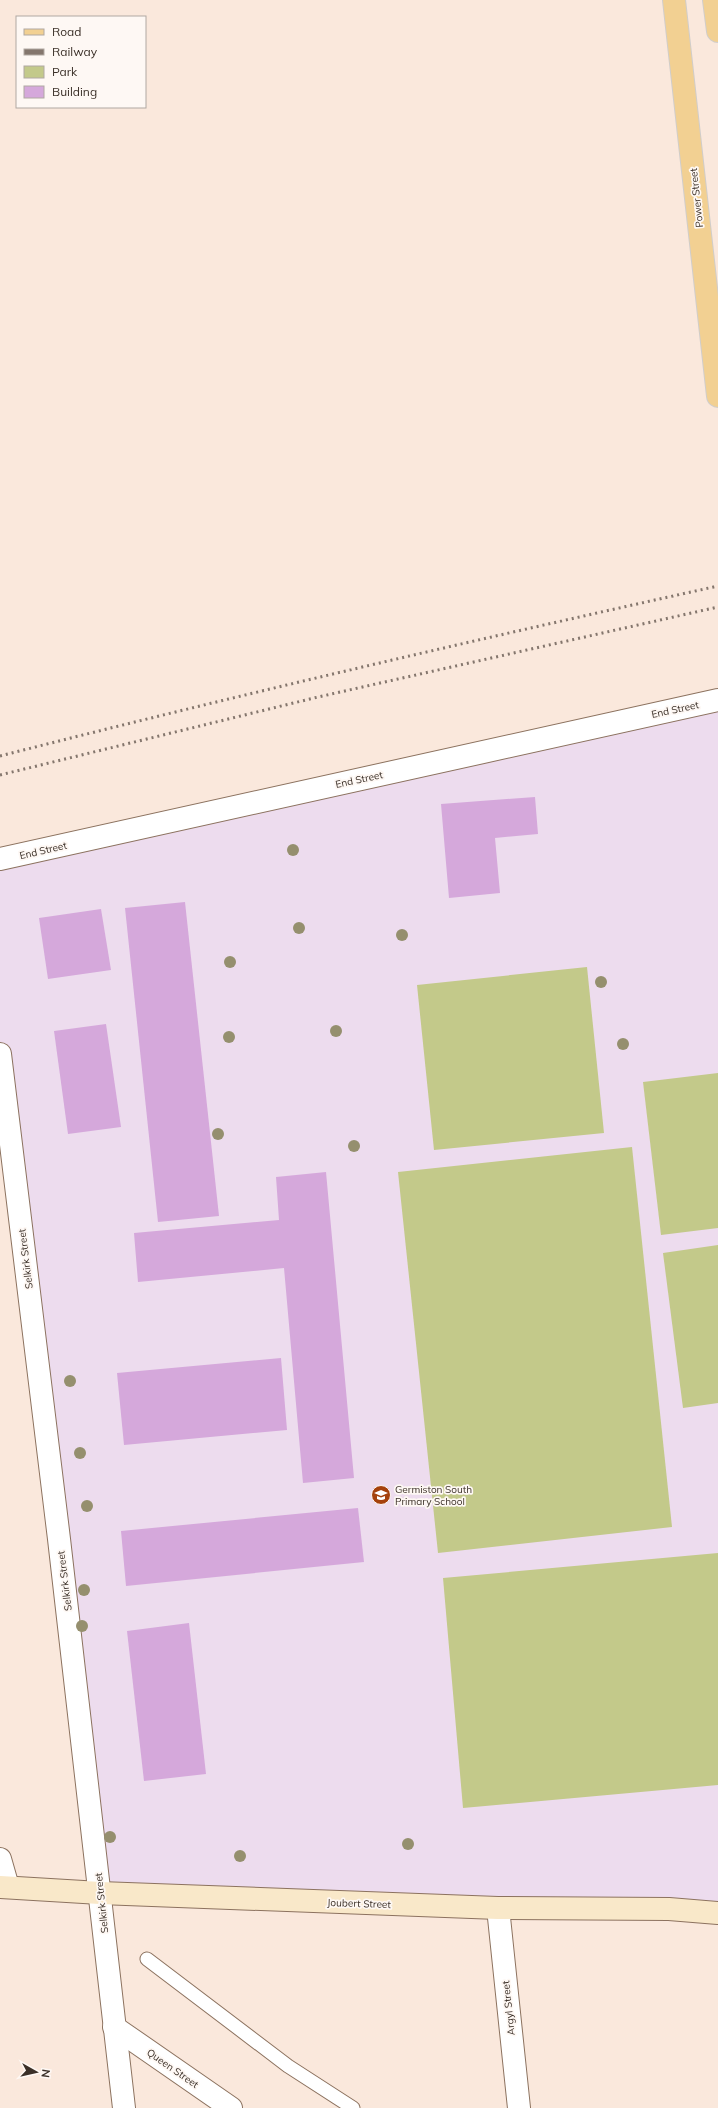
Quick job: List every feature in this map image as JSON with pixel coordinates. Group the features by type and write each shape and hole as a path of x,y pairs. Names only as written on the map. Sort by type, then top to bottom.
{"main road":[{"name":"Power Street","path":"674,0 718,396"},
{"path":"714,0 718,32"},
{"name":"Joubert Street","path":"4,1887 100,1893 498,1908 669,1909 718,1913"}],"street":[{"name":"End Street","path":"0,859 718,700"},
{"name":"Selkirk Street","path":"0,1054 100,1893 124,2108"},
{"path":"0,1859 4,1887"},
{"name":"Argyl Street","path":"498,1908 519,2108"},
{"name":"Queen Street","path":"114,2027 231,2108"}],"lane":[{"path":"147,1959 288,2066 353,2108"}],"shaded area":[{"name":"Germiston South Primary School","path":"718,704 718,1911 87,1886 0,1105 0,863"}],"green space":[{"path":"587,967 604,1133 434,1150 417,985"},
{"path":"718,1073 718,1228 661,1235 643,1082"},
{"path":"632,1147 672,1527 438,1553 398,1172"},
{"path":"718,1245 718,1403 683,1408 663,1253"},
{"path":"718,1553 718,1785 463,1808 443,1578"}],"building":[{"path":"535,797 538,834 495,838 500,893 449,898 441,804"},
{"path":"185,902 219,1216 158,1222 125,908"},
{"path":"101,909 111,970 48,979 39,918"},
{"path":"106,1024 121,1127 68,1134 54,1031"},
{"path":"326,1172 354,1478 303,1483 284,1268 138,1282 134,1233 279,1220 276,1177"},
{"path":"281,1358 287,1430 124,1445 117,1373"},
{"path":"358,1508 364,1562 126,1586 121,1531"},
{"path":"189,1623 206,1774 144,1781 127,1631"}],"railway":[{"path":"0,756 358,668 718,586"},
{"path":"0,775 318,697 718,607"}],"place":[{"name":"Germiston South Primary School","path":"381,1495"}]}
